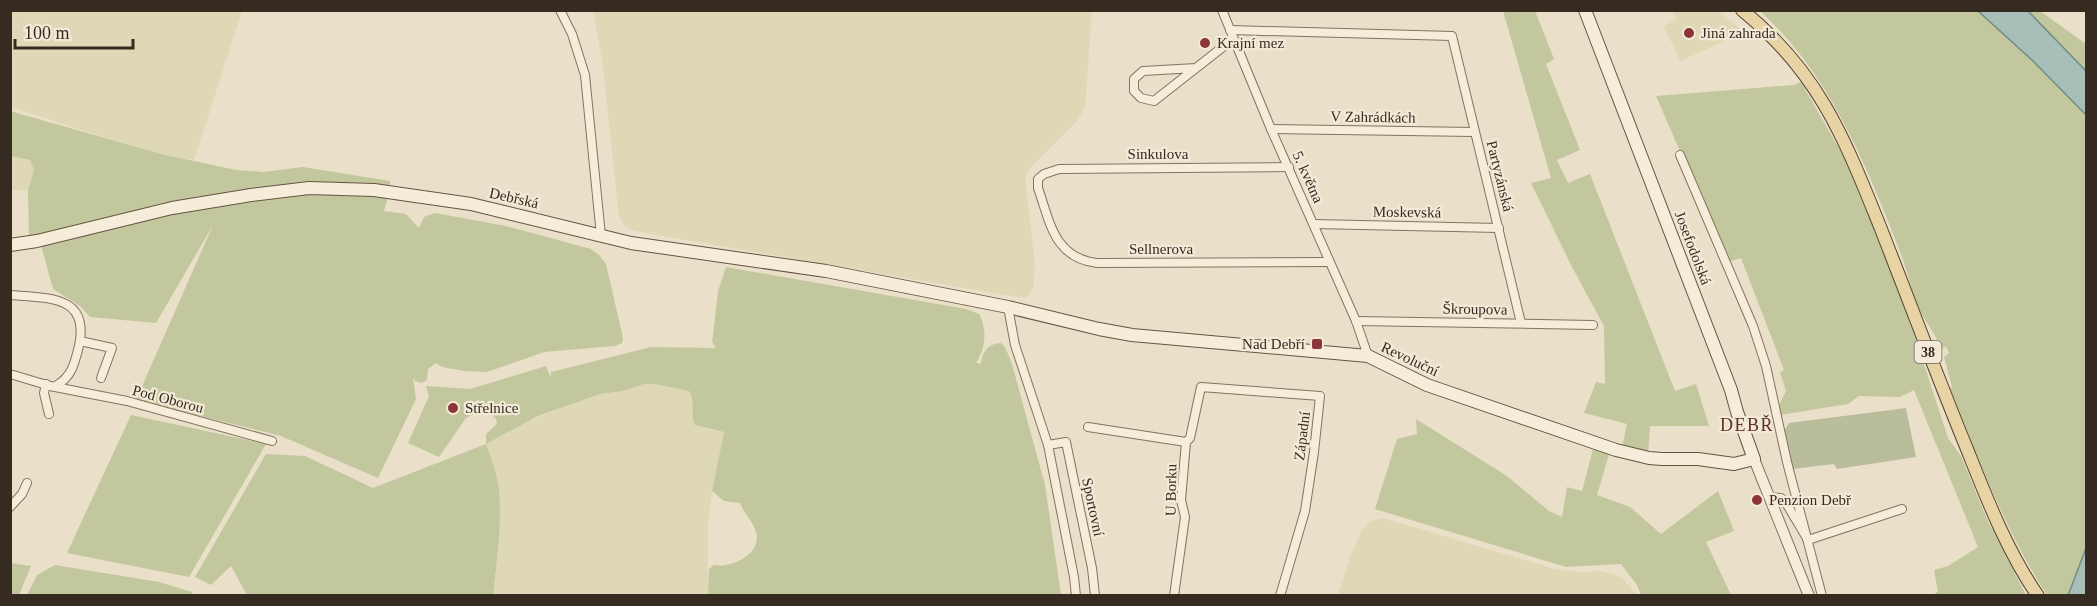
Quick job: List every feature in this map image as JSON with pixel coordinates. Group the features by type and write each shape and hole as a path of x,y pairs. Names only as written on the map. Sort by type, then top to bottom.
{"main road":[{"name":"Josefodolská","path":"1585,10 1727,379 1755,459"},
{"name":"38","path":"1742,10 1767,32 1796,64 1818,93 1838,128 1860,177 1941,386 1995,516 2036,592"},
{"name":"Debřská","path":"10,244 37,241 172,208 252,195 309,188 355,188 412,194 531,217 631,243 826,271 1008,307"},
{"name":"Revoluční","path":"1008,307 1073,324 1132,335 1368,356 1427,385 1616,450 1662,459 1698,459 1734,464 1755,459"}],"street":[{"path":"560,10 572,34 585,75 601,236"},
{"name":"5. května","path":"1222,10 1271,129 1356,321 1368,356"},
{"path":"1196,68 1143,71 1134,79 1134,92 1141,98 1154,101 1196,68 1231,35"},
{"name":"Partyzánská","path":"1231,35 1452,36 1521,323"},
{"name":"V Zahrádkách","path":"1271,129 1474,132"},
{"name":"Josefodolská","path":"1680,155 1754,326 1766,366 1787,462 1822,596"},
{"name":"Sinkulova","path":"1038,188 1038,179 1044,174 1059,169 1288,167"},
{"name":"Sellnerova","path":"1038,188 1058,242 1084,262 1329,262"},
{"name":"Moskevská","path":"1314,224 1499,228"},
{"path":"10,296 47,299 68,305 80,319 80,341 72,371 57,385"},
{"path":"1008,307 1015,345 1048,445 1076,596"},
{"name":"Škroupova","path":"1356,321 1593,325"},
{"path":"80,341 112,348 101,378"},
{"name":"Pod Oborou","path":"10,374 127,401 272,441"},
{"path":"46,384 44,393 49,414"},
{"name":"U Borku","path":"1174,596 1185,517 1182,500 1186,442 1190,438 1201,387"},
{"name":"Západní","path":"1201,387 1320,396 1305,511 1280,596"},
{"path":"1088,427 1186,442"},
{"name":"Sportovní","path":"1048,445 1066,442 1092,568 1095,596"},
{"name":"Josefodolská","path":"1755,459 1809,596"},
{"path":"10,507 22,494 27,483"},
{"name":"Josefodolská","path":"1770,497 1781,498 1786,503 1808,540"},
{"path":"1808,540 1902,509"}],"shaded area":[{"path":"11,11 242,11 194,160 125,144 11,107"},
{"path":"593,11 1092,11 1085,107 1077,121 1031,167 1025,177 1035,264 1033,288 1027,297 1016,297 646,233 632,230 624,225 619,216 603,65"},
{"path":"1673,11 1717,11 1745,32 1680,61 1664,26 1677,19"},
{"path":"10,156 30,160 34,170 28,191 11,189"},
{"path":"644,384 689,391 707,429 724,432 712,491 708,525 708,595 493,595 500,511 498,487 486,444 526,422 586,398 607,392 623,391"},
{"path":"1383,518 1555,569 1579,572 1602,571 1616,575 1624,580 1637,595 1338,595 1362,530 1371,521"}],"green space":[{"path":"1503,11 1535,11 1554,59 1546,64 1580,150 1557,160 1568,183 1590,174 1675,391 1696,384 1709,426 1650,426 1648,454 1622,447 1627,424 1584,413 1596,382 1605,384 1604,326 1531,183 1551,178"},
{"path":"1760,11 1978,11 2033,61 2086,115 2086,548 2068,595 2047,595 2005,520 1950,388 1952,387 1944,357 1949,353 1946,347 1941,348 1917,305 1889,224 1845,125 1807,64 1785,36"},
{"path":"2028,11 2040,11 2086,44 2086,71"},
{"path":"1801,82 1845,159 1888,264 1948,438 1961,456 1987,519 2026,595 1936,595 1935,593 1938,592 1934,570 1948,566 1978,547 1914,390 1900,397 1859,396 1848,404 1780,415 1779,405 1786,391 1780,372 1784,370 1741,258 1728,262 1656,96 1794,85"},
{"path":"10,111 161,154 236,170 263,172 303,167 390,181 390,190 309,187 29,240 28,191 34,170 30,160 11,156"},
{"path":"277,193 389,193 384,211 406,214 419,228 424,217 435,213 506,226 591,249 606,264 623,338 622,343 615,346 544,352 487,372 464,371 442,367 436,363 428,369 427,380 422,383 413,378 416,399 378,478 281,436 136,400 213,225 156,323 90,317 80,306 53,289 41,245 174,210"},
{"path":"726,267 966,309 979,314 984,326 982,352 976,363 981,364 983,355 989,347 1001,343 1012,364 1045,485 1061,595 708,595 709,569 714,565 729,564 744,558 750,553 757,540 753,524 740,503 724,501 712,491 724,432 695,425 689,391 644,384 623,391 600,394 538,416 486,444 486,434 497,424 492,415 492,405 466,418 439,457 408,443 429,396 426,386 470,389 546,366 551,378 551,372 651,347 716,348 712,342 718,291"},
{"path":"1906,408 1916,457 1837,469 1834,464 1793,469 1784,431 1789,423"},
{"path":"131,415 266,444 189,577 67,553"},
{"path":"1416,419 1507,476 1549,511 1562,517 1567,487 1582,491 1594,446 1610,451 1597,495 1630,507 1661,534 1718,491 1734,531 1706,542 1731,595 1641,595 1637,585 1621,564 1566,567 1375,509 1397,439 1417,434"},
{"path":"486,444 497,477 500,502 499,542 493,595 247,595 231,566 211,585 195,577 266,454 305,456 373,488"},
{"path":"11,563 31,566 19,595 11,595"},
{"path":"55,565 159,582 192,592 192,595 27,595 37,575"}],"water":[{"path":"1978,11 2028,11 2086,71 2086,115 2033,61"},
{"path":"2086,548 2086,595 2068,595 2069,593"}],"place":[{"name":"Jiná zahrada","path":"1689,33"},
{"name":"Krajní mez","path":"1205,43"},
{"name":"Nad Debří","path":"1317,344"},
{"name":"Střelnice","path":"453,408"},
{"name":"Penzion Debř","path":"1757,500"}],"district":[{"name":"DEBŘ","path":"1747,425"}]}
